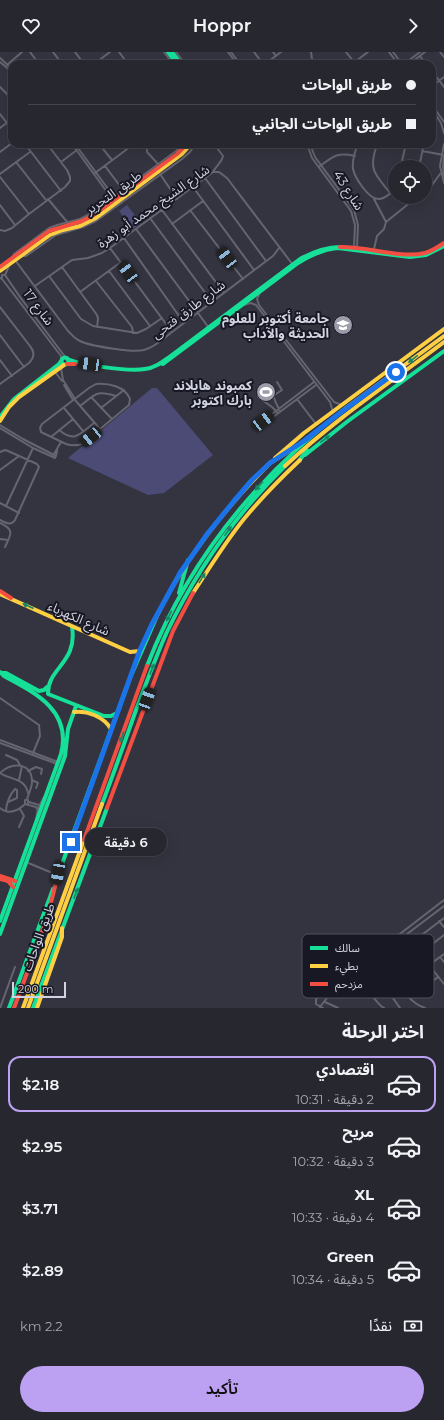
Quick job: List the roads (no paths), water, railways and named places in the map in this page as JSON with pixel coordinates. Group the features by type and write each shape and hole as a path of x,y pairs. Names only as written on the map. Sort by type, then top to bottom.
{"main road":[{"path":"168,52 174,55"},
{"name":"طريق التحرير","path":"172,160 182,148"},
{"name":"طريق التحرير","path":"34,244 54,233 84,224 102,213 130,193 167,163 182,154 187,148"},
{"path":"182,154 190,152"},
{"path":"123,190 130,193"},
{"name":"طريق التحرير","path":"0,271 53,229 84,221 104,206 130,193"},
{"path":"102,213 108,213"},
{"path":"78,220 84,221"},
{"path":"210,328 305,256 320,248 336,246 416,257 430,253 444,244"},
{"path":"0,417 11,402 59,364 64,362 72,361 105,367 137,370 151,367 168,358 302,261 317,252 333,248 419,254 444,244"},
{"name":"طريق التحرير","path":"1,266 21,256 29,248"},
{"path":"9,1008 140,650 161,606 188,560 234,501 284,450 316,424 444,329"},
{"name":"طريق الواحات","path":"23,1008 142,680 160,635 188,580 234,515 265,478 304,441 444,336"},
{"name":"طريق الواحات","path":"28,1008 162,643 194,580 238,517 270,481 311,443 444,342"},
{"path":"33,1008 173,631 190,598 216,556 248,514 273,486 314,447 444,351"},
{"path":"0,421 12,404 29,388 54,371 64,362"},
{"path":"384,381 385,384 388,385"},
{"path":"378,385 380,390"},
{"path":"270,463 304,441"},
{"path":"299,461 311,443"},
{"path":"178,600 188,560"},
{"name":"شارع الكهرباء","path":"0,591 11,598"},
{"name":"شارع الكهرباء","path":"0,594 130,652 140,650"},
{"path":"1,672 6,673 39,691 44,690 49,686 70,651 73,640 72,627"},
{"path":"1,672 4,676 43,698 51,706 60,722 65,738 65,756 2,920"},
{"path":"49,686 48,694 76,706 104,716 111,716 117,713"},
{"path":"51,706 52,702 56,698"},
{"path":"0,934 2,920 13,886 26,862 36,824 58,763 76,706"},
{"path":"74,712 81,711 103,720 108,724 111,730"},
{"path":"60,722 64,724 70,723"},
{"path":"14,1008 52,898 58,873"},
{"path":"0,877 17,881"},
{"path":"0,877 8,881 13,886"},
{"path":"37,1008 62,937 62,928"},
{"path":"34,992 37,997"}],"street":[{"path":"13,60 22,52"},
{"path":"76,53 80,52"},
{"path":"101,59 110,52"},
{"path":"254,52 261,60"},
{"path":"274,52 276,56"},
{"path":"270,60 281,52"},
{"path":"357,60 368,52"},
{"path":"393,52 400,60"},
{"path":"409,60 420,52"},
{"path":"414,60 425,52"},
{"path":"440,52 444,57"},
{"path":"420,56 423,60"},
{"path":"0,58 1,63 7,65"},
{"path":"436,77 444,87"},
{"path":"436,83 444,77"},
{"path":"0,87 8,95"},
{"path":"436,111 444,122"},
{"path":"0,114 7,123 0,128"},
{"path":"436,115 441,123 444,134"},
{"path":"444,144 444,176"},
{"path":"27,148 61,191"},
{"path":"0,230 8,230 61,191 70,181 69,173 50,148"},
{"path":"102,148 112,160"},
{"path":"95,174 129,148"},
{"path":"146,148 147,152 158,164"},
{"path":"14,259 14,254 46,230 56,225 78,220 104,206 123,190 180,148"},
{"path":"21,256 26,256 56,235 90,225 108,213 130,193 160,174 190,152 193,148"},
{"path":"213,172 223,156 217,148"},
{"name":"شارع 43","path":"311,148 320,166 347,200 355,213 358,228 355,249"},
{"path":"357,148 353,166 354,174 369,196 374,199 386,222"},
{"path":"376,148 372,167 388,190"},
{"path":"402,160 405,148"},
{"path":"420,160 423,148"},
{"path":"61,162 77,150 113,198"},
{"path":"422,151 443,155"},
{"path":"28,214 0,176 30,152"},
{"path":"320,166 338,154 355,156"},
{"path":"443,155 440,166 444,184"},
{"path":"16,162 68,223"},
{"path":"105,166 123,190"},
{"name":"شارع الشيخ محمد أبو زهرة","path":"35,286 72,260 88,258 102,253 110,248 213,172 219,172 227,178 293,265"},
{"path":"432,185 441,173"},
{"path":"160,174 177,199"},
{"path":"205,178 267,261"},
{"path":"194,187 254,270"},
{"path":"374,199 382,199 388,194"},
{"path":"172,224 203,201"},
{"path":"374,250 377,236 384,229 386,222 407,204"},
{"path":"0,205 15,225"},
{"path":"162,210 224,293"},
{"path":"190,210 243,279"},
{"path":"150,218 212,302"},
{"path":"136,229 210,328"},
{"path":"124,238 184,323"},
{"path":"110,248 172,332"},
{"name":"شارع طارق فتحى","path":"14,259 68,331 76,338 85,343 131,351 140,351 158,343 276,254 279,248"},
{"path":"80,292 121,262"},
{"path":"1,279 2,275 5,275 9,265"},
{"path":"62,267 97,316 97,327"},
{"path":"109,271 150,326"},
{"name":"شارع 17","path":"5,275 64,362"},
{"path":"49,276 81,319 88,324 133,333 142,332 162,318"},
{"name":"شارع 17","path":"1,279 61,356 64,362"},
{"path":"96,281 132,327 133,333"},
{"path":"242,305 250,303 254,304 257,302 257,298 261,292"},
{"path":"257,302 317,383 332,405 334,412"},
{"path":"254,304 317,383 334,402 343,405"},
{"path":"0,384 24,367 32,360 33,357 33,349 1,309"},
{"path":"0,335 24,367"},
{"path":"0,360 12,376"},
{"path":"64,362 61,373 64,383"},
{"path":"54,371 64,383 74,400 100,430"},
{"path":"273,396 282,390 277,382"},
{"path":"264,422 317,383"},
{"path":"280,410 317,383"},
{"path":"96,384 111,385 124,390 130,399 129,405 100,430 82,444 70,446 41,432 40,426 74,400 96,384"},
{"path":"277,412 258,397 257,392 265,386 271,388 276,404 280,410"},
{"path":"101,408 124,390"},
{"path":"80,406 98,394 103,393 116,396"},
{"path":"92,398 112,419"},
{"path":"297,399 316,424"},
{"path":"272,407 276,404"},
{"path":"64,408 83,432"},
{"path":"51,437 73,419"},
{"path":"59,430 66,436 72,438 76,437 94,423"},
{"path":"0,425 54,456"},
{"path":"0,428 33,448 54,456"},
{"path":"54,456 61,442"},
{"path":"6,506 33,448"},
{"path":"0,452 5,450 37,464 39,467 15,520 11,524 0,522"},
{"path":"0,470 19,456"},
{"path":"0,503 19,513"},
{"path":"0,522 10,529 10,534 4,547"},
{"path":"0,539 8,540"},
{"path":"0,698 39,725 40,736 33,753"},
{"path":"0,743 39,756"},
{"path":"0,743 58,763"},
{"path":"0,808 6,812 20,808 27,802 28,793 32,786 32,780 28,771 21,766 17,760 6,755"},
{"path":"21,766 9,766 0,773 19,780 25,785 28,793"},
{"path":"19,780 21,766"},
{"path":"28,771 36,767 42,769 41,774"},
{"path":"32,780 38,783 36,788"},
{"path":"25,785 32,786"},
{"path":"6,812 8,802 13,791 15,789 17,790 17,798 8,802"},
{"path":"36,824 37,809 47,792"},
{"path":"27,802 39,805"},
{"path":"27,802 37,809"},
{"path":"19,828 24,816 20,808"},
{"path":"26,862 50,872"},
{"path":"407,934 444,906 441,905 443,901"},
{"path":"399,934 443,901"},
{"path":"435,907 438,910"},
{"path":"422,934 444,918"},
{"path":"439,921 444,927"},
{"path":"434,943 444,935"},
{"path":"434,961 444,954"},
{"path":"440,957 444,962"},
{"path":"0,1008 15,967"},
{"path":"434,971 444,984"},
{"path":"434,979 438,976"},
{"path":"316,998 316,1004 323,1008"},
{"path":"319,1007 327,998"},
{"path":"374,998 378,1004 384,1008"},
{"path":"393,998 400,1008"},
{"path":"410,998 416,1004 425,1008"},
{"path":"324,1001 338,1008"}],"place":[{"name":"جامعة أكتوبر للعلوم الحديثة والآداب","path":"343,325"},
{"name":"كمبوند هايلاند بارك اكتوبر","path":"266,392"}]}
